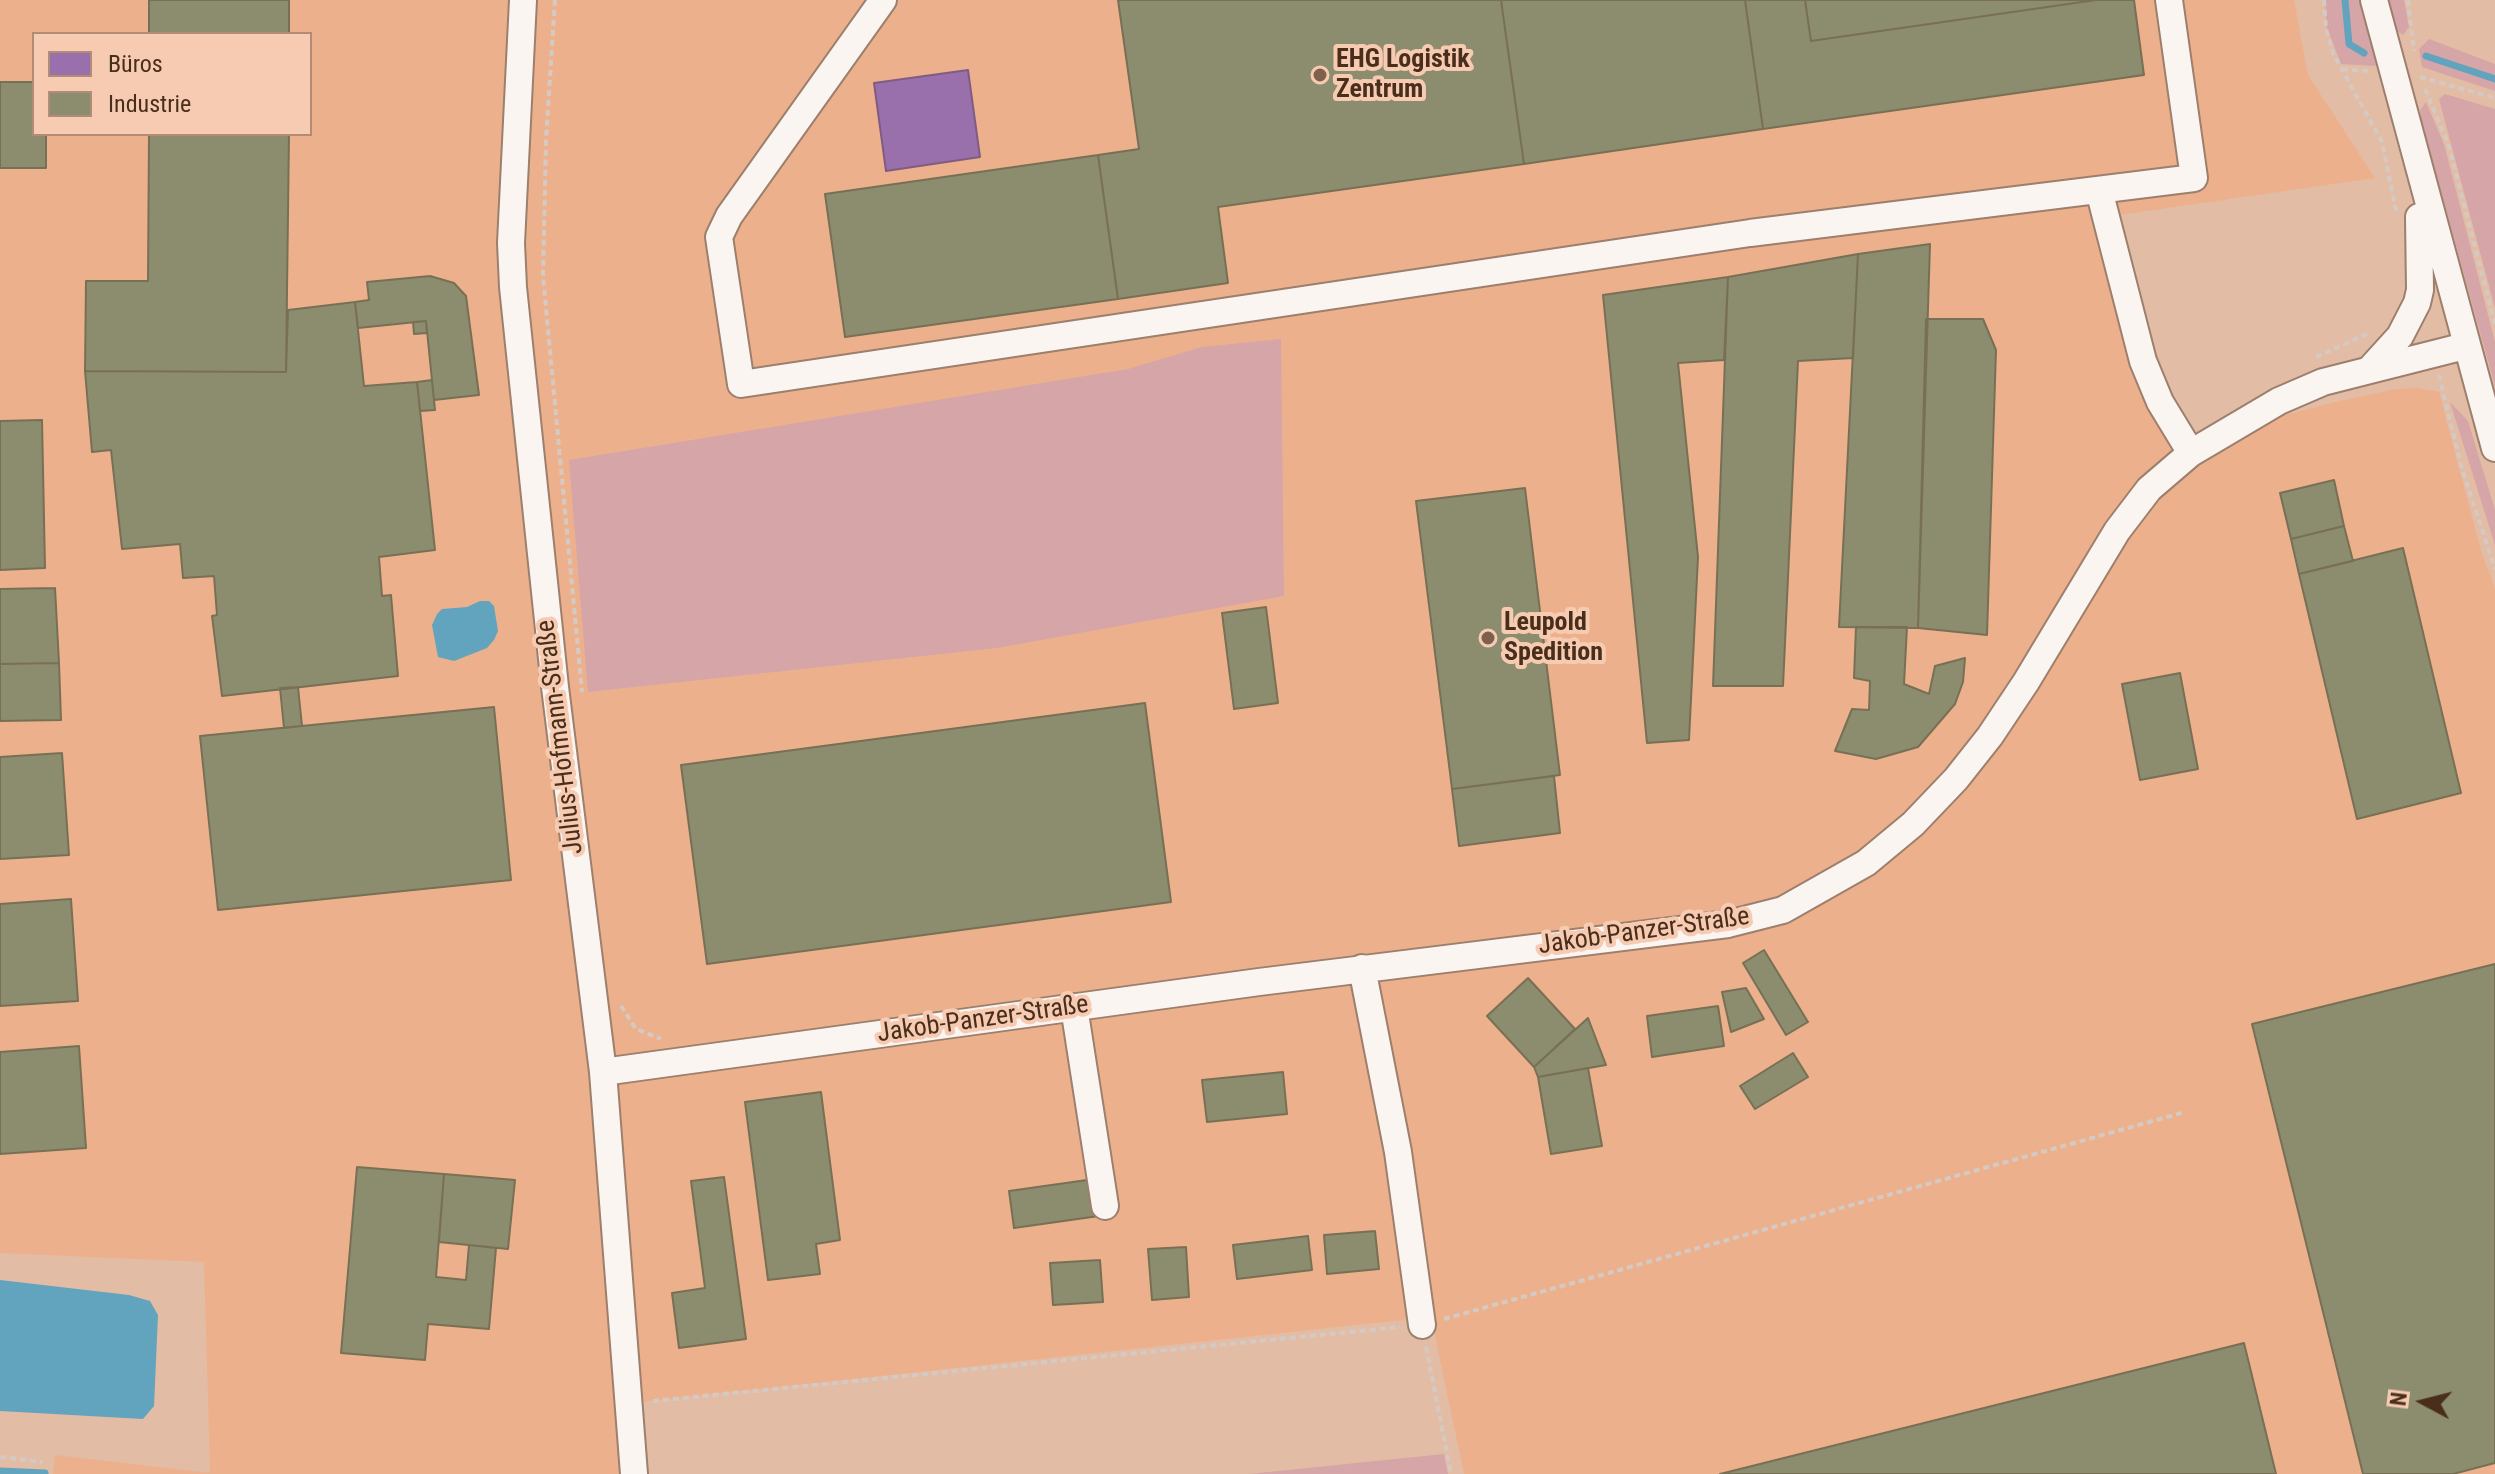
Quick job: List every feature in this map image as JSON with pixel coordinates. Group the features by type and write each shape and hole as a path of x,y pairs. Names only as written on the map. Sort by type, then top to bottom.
{"street":[{"name":"Julius-Hofmann-Straße","path":"523,0 511,243 513,287 555,687 603,1072 634,1474"},
{"path":"883,0 729,216 719,237 741,384 1750,233 2194,178 2169,0"},
{"path":"2374,0 2495,448"},
{"path":"2370,369 2400,336 2412,315 2420,290 2416,162"},
{"path":"2099,190 2143,361 2160,402 2191,453"},
{"name":"Jakob-Panzer-Straße","path":"603,1072 1362,968 1752,920 1797,903 1866,863 1913,824 1990,736 2117,531 2149,489 2191,453 2279,401 2323,382 2465,346"},
{"path":"1362,968 1398,1152 1422,1325"},
{"path":"1074,1007 1105,1206"}],"path":[{"path":"555,0 546,140 543,276 583,700"},
{"path":"2324,0 2326,29 2333,53 2382,142 2398,220"},
{"path":"2408,0 2416,63"},
{"path":"2495,98 2417,76 2432,100 2448,143 2495,324"},
{"path":"2311,360 2381,328"},
{"path":"2434,355 2461,466 2495,569"},
{"path":"617,996 636,1029 662,1040"},
{"path":"1422,1325 1451,1474"},
{"path":"0,1457 43,1462"}],"shaded area":[{"path":"0,0 2294,0 2308,75 2375,178 2106,217 2143,362 2191,455 2224,431 2331,403 2395,389 2418,388 2439,392 2482,554 2495,588 2495,1474 1464,1474 1431,1317 630,1403 634,1474 53,1474 55,1455 210,1473 204,1262 0,1253"},
{"path":"2325,0 2362,0 2376,66 2341,64 2327,28"},
{"path":"2386,0 2404,0 2409,27 2403,35 2394,29"},
{"path":"2429,39 2495,64 2495,91 2422,67 2419,49"},
{"path":"2445,94 2495,109 2495,308 2439,99"},
{"path":"2426,102 2444,144 2495,342 2495,386 2421,120 2420,110"},
{"path":"1281,339 1284,596 997,648 588,692 569,460 1128,369 1202,347"},
{"path":"2450,402 2468,421 2495,510 2495,545"},
{"path":"1444,1454 1448,1474 1249,1474"}],"water":[{"path":"489,601 494,606 498,631 494,640 487,648 454,661 438,657 432,625 437,614 442,609 467,607"},
{"path":"0,1280 129,1295 150,1301 158,1315 154,1406 143,1419 0,1411"}],"building: Büros":[{"path":"968,70 980,157 886,171 874,83"}],"building: Industrie":[{"path":"149,0 289,0 289,32 149,32"},
{"name":"EHG Logistik Zentrum","path":"1118,0 1501,0 1524,164 1218,207 1228,283 1118,299 1098,155 1139,149"},
{"name":"EHG Logistik Zentrum","path":"1501,0 1745,0 1763,129 1524,164"},
{"path":"1745,0 1805,0 1811,41 2096,0 2134,0 2144,75 1763,129"},
{"path":"1805,0 2096,0 1811,41"},
{"path":"0,82 32,82 32,136 46,136 46,168 0,168"},
{"path":"149,136 289,136 286,372 85,371 86,281 148,281"},
{"path":"1098,155 1118,299 845,337 825,194"},
{"path":"1930,244 1918,628 1839,627 1858,254"},
{"path":"1858,254 1853,358 1798,361 1783,686 1713,686 1728,277"},
{"path":"430,276 454,283 466,296 479,395 434,400 426,321 358,328 355,302 369,300 367,282"},
{"path":"1728,277 1724,360 1678,363 1698,557 1689,740 1647,743 1603,295"},
{"path":"355,302 364,386 417,382 435,550 379,557 382,596 391,595 398,676 222,696 212,616 217,615 214,576 183,578 180,544 122,549 111,450 92,452 85,371 286,372 288,310"},
{"path":"1926,319 1983,319 1996,350 1987,635 1918,628"},
{"path":"426,321 427,333 414,334 413,322"},
{"path":"432,380 435,410 420,411 417,382"},
{"path":"42,420 45,568 0,570 0,421"},
{"path":"2334,480 2344,526 2291,539 2280,493"},
{"name":"Leupold Spedition","path":"1525,488 1560,775 1452,789 1416,501"},
{"path":"2344,526 2353,561 2299,574 2291,539"},
{"path":"2403,548 2461,793 2357,819 2299,574"},
{"path":"55,588 59,663 0,664 0,589"},
{"path":"1266,607 1278,703 1234,709 1222,613"},
{"path":"1856,627 1907,627 1904,684 1929,694 1935,666 1965,658 1963,682 1955,704 1918,747 1876,759 1835,751 1852,709 1869,710 1870,681 1854,678"},
{"path":"59,663 61,720 0,721 0,664"},
{"path":"2180,673 2198,769 2140,780 2122,684"},
{"path":"298,687 302,726 284,728 280,688"},
{"path":"1145,703 1171,902 707,964 681,765"},
{"path":"494,707 511,880 218,910 200,736"},
{"path":"62,753 69,855 0,859 0,757"},
{"path":"1554,776 1560,833 1459,846 1452,789"},
{"path":"71,899 78,1001 0,1006 0,904"},
{"path":"1764,950 1808,1022 1786,1035 1743,963"},
{"path":"2495,964 2495,1463 2453,1474 2363,1474 2252,1024"},
{"path":"1528,978 1575,1029 1534,1067 1487,1016"},
{"path":"1746,988 1764,1019 1731,1032 1722,992"},
{"path":"1718,1006 1724,1046 1652,1057 1647,1016"},
{"path":"1588,1018 1606,1065 1538,1077 1534,1067"},
{"path":"79,1046 86,1148 0,1154 0,1052"},
{"path":"1793,1053 1808,1077 1755,1109 1740,1086"},
{"path":"1588,1068 1602,1146 1551,1154 1538,1077"},
{"path":"1283,1072 1287,1114 1207,1122 1202,1080"},
{"path":"821,1092 840,1240 816,1244 820,1274 768,1280 745,1102"},
{"path":"357,1167 444,1174 436,1277 466,1280 469,1245 496,1248 489,1329 428,1324 425,1360 341,1353"},
{"path":"444,1174 515,1180 508,1249 439,1242"},
{"path":"724,1177 746,1339 679,1348 672,1293 705,1288 691,1181"},
{"path":"1094,1179 1099,1216 1014,1228 1009,1191"},
{"path":"1375,1231 1379,1269 1327,1274 1324,1235"},
{"path":"1308,1236 1312,1270 1237,1279 1233,1245"},
{"path":"1186,1247 1189,1297 1152,1300 1148,1249"},
{"path":"1100,1260 1103,1302 1053,1305 1050,1263"},
{"path":"2244,1343 2276,1474 1720,1474"}],"waterway":[{"path":"2345,0 2349,44 2364,53"},
{"path":"2426,56 2495,79"},
{"path":"0,1471 45,1473"}],"place":[{"name":"EHG Logistik Zentrum","path":"1320,75"},
{"name":"Leupold Spedition","path":"1488,638"}]}
